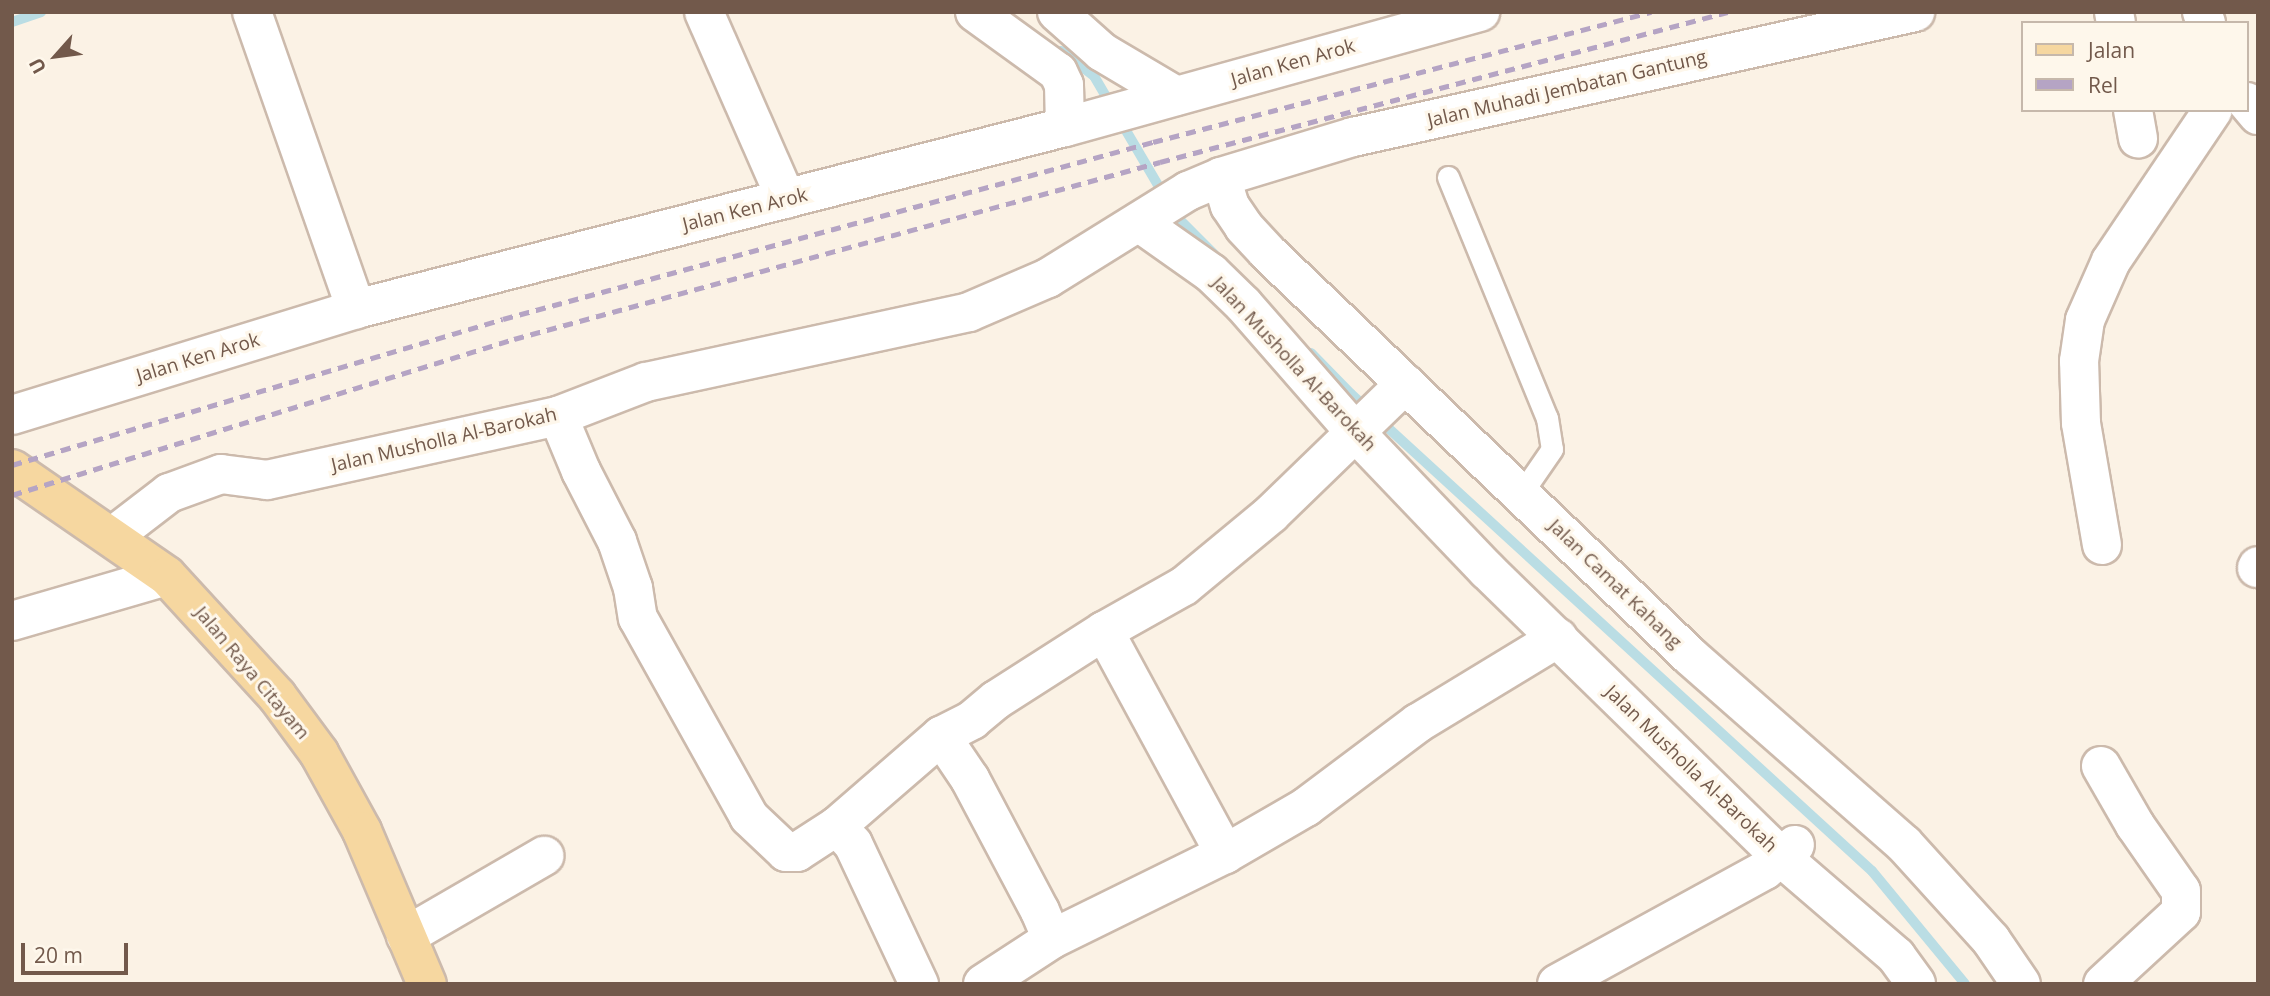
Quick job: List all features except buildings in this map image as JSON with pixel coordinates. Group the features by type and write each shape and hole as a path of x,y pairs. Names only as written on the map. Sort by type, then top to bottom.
{"main road":[{"name":"Jalan Raya Citayam","path":"12,468 167,576 277,696 319,753 362,831 427,984"}],"street":[{"path":"252,12 356,309"},
{"path":"704,12 786,199"},
{"path":"975,12 1058,72 1064,85 1071,125"},
{"path":"1057,12 1102,52 1176,96"},
{"name":"Jalan Ken Arok","path":"12,415 356,309 1071,125 1479,12"},
{"name":"Jalan Muhadi Jembatan Gantung","path":"1155,213 1221,177 1353,137 1915,12"},
{"path":"2102,545 2081,423 2079,361 2085,320 2111,261 2212,112"},
{"name":"Jalan Camat Kahang","path":"1221,177 1230,205 1244,227 1403,386 1521,494 1691,657 1904,844 1991,940 2021,984"},
{"name":"Jalan Musholla Al-Barokah","path":"113,536 169,493 221,474 267,480 558,416 646,382 969,312 1048,278 1155,213 1361,427 1487,570 1788,851 1896,956 1916,984"},
{"path":"558,416 581,471 617,541 633,588 638,618 749,817 786,852 797,852 837,826 941,736 972,720 996,700 1104,631 1184,586 1271,514 1403,386"},
{"path":"12,621 167,576"},
{"path":"1104,631 1226,854"},
{"path":"983,984 1052,939 1226,854 1306,807 1418,723 1558,638"},
{"path":"941,736 970,779 1052,939"},
{"path":"2101,766 2135,825 2181,891 2181,912 2103,984"},
{"path":"837,826 858,855 919,984"},
{"path":"1557,984 1765,870 1788,851"},
{"path":"406,936 544,856"}],"lane":[{"path":"1448,177 1547,418 1552,449 1521,494"}],"waterway":[{"path":"12,22 41,12"},
{"path":"1061,51 1094,76 1176,216 1214,254"},
{"path":"1311,353 1351,394 1872,871 1965,984"}],"railway":[{"path":"12,465 503,319 1153,142 1651,12"},
{"path":"12,495 514,339 1160,162 1728,12"}]}
